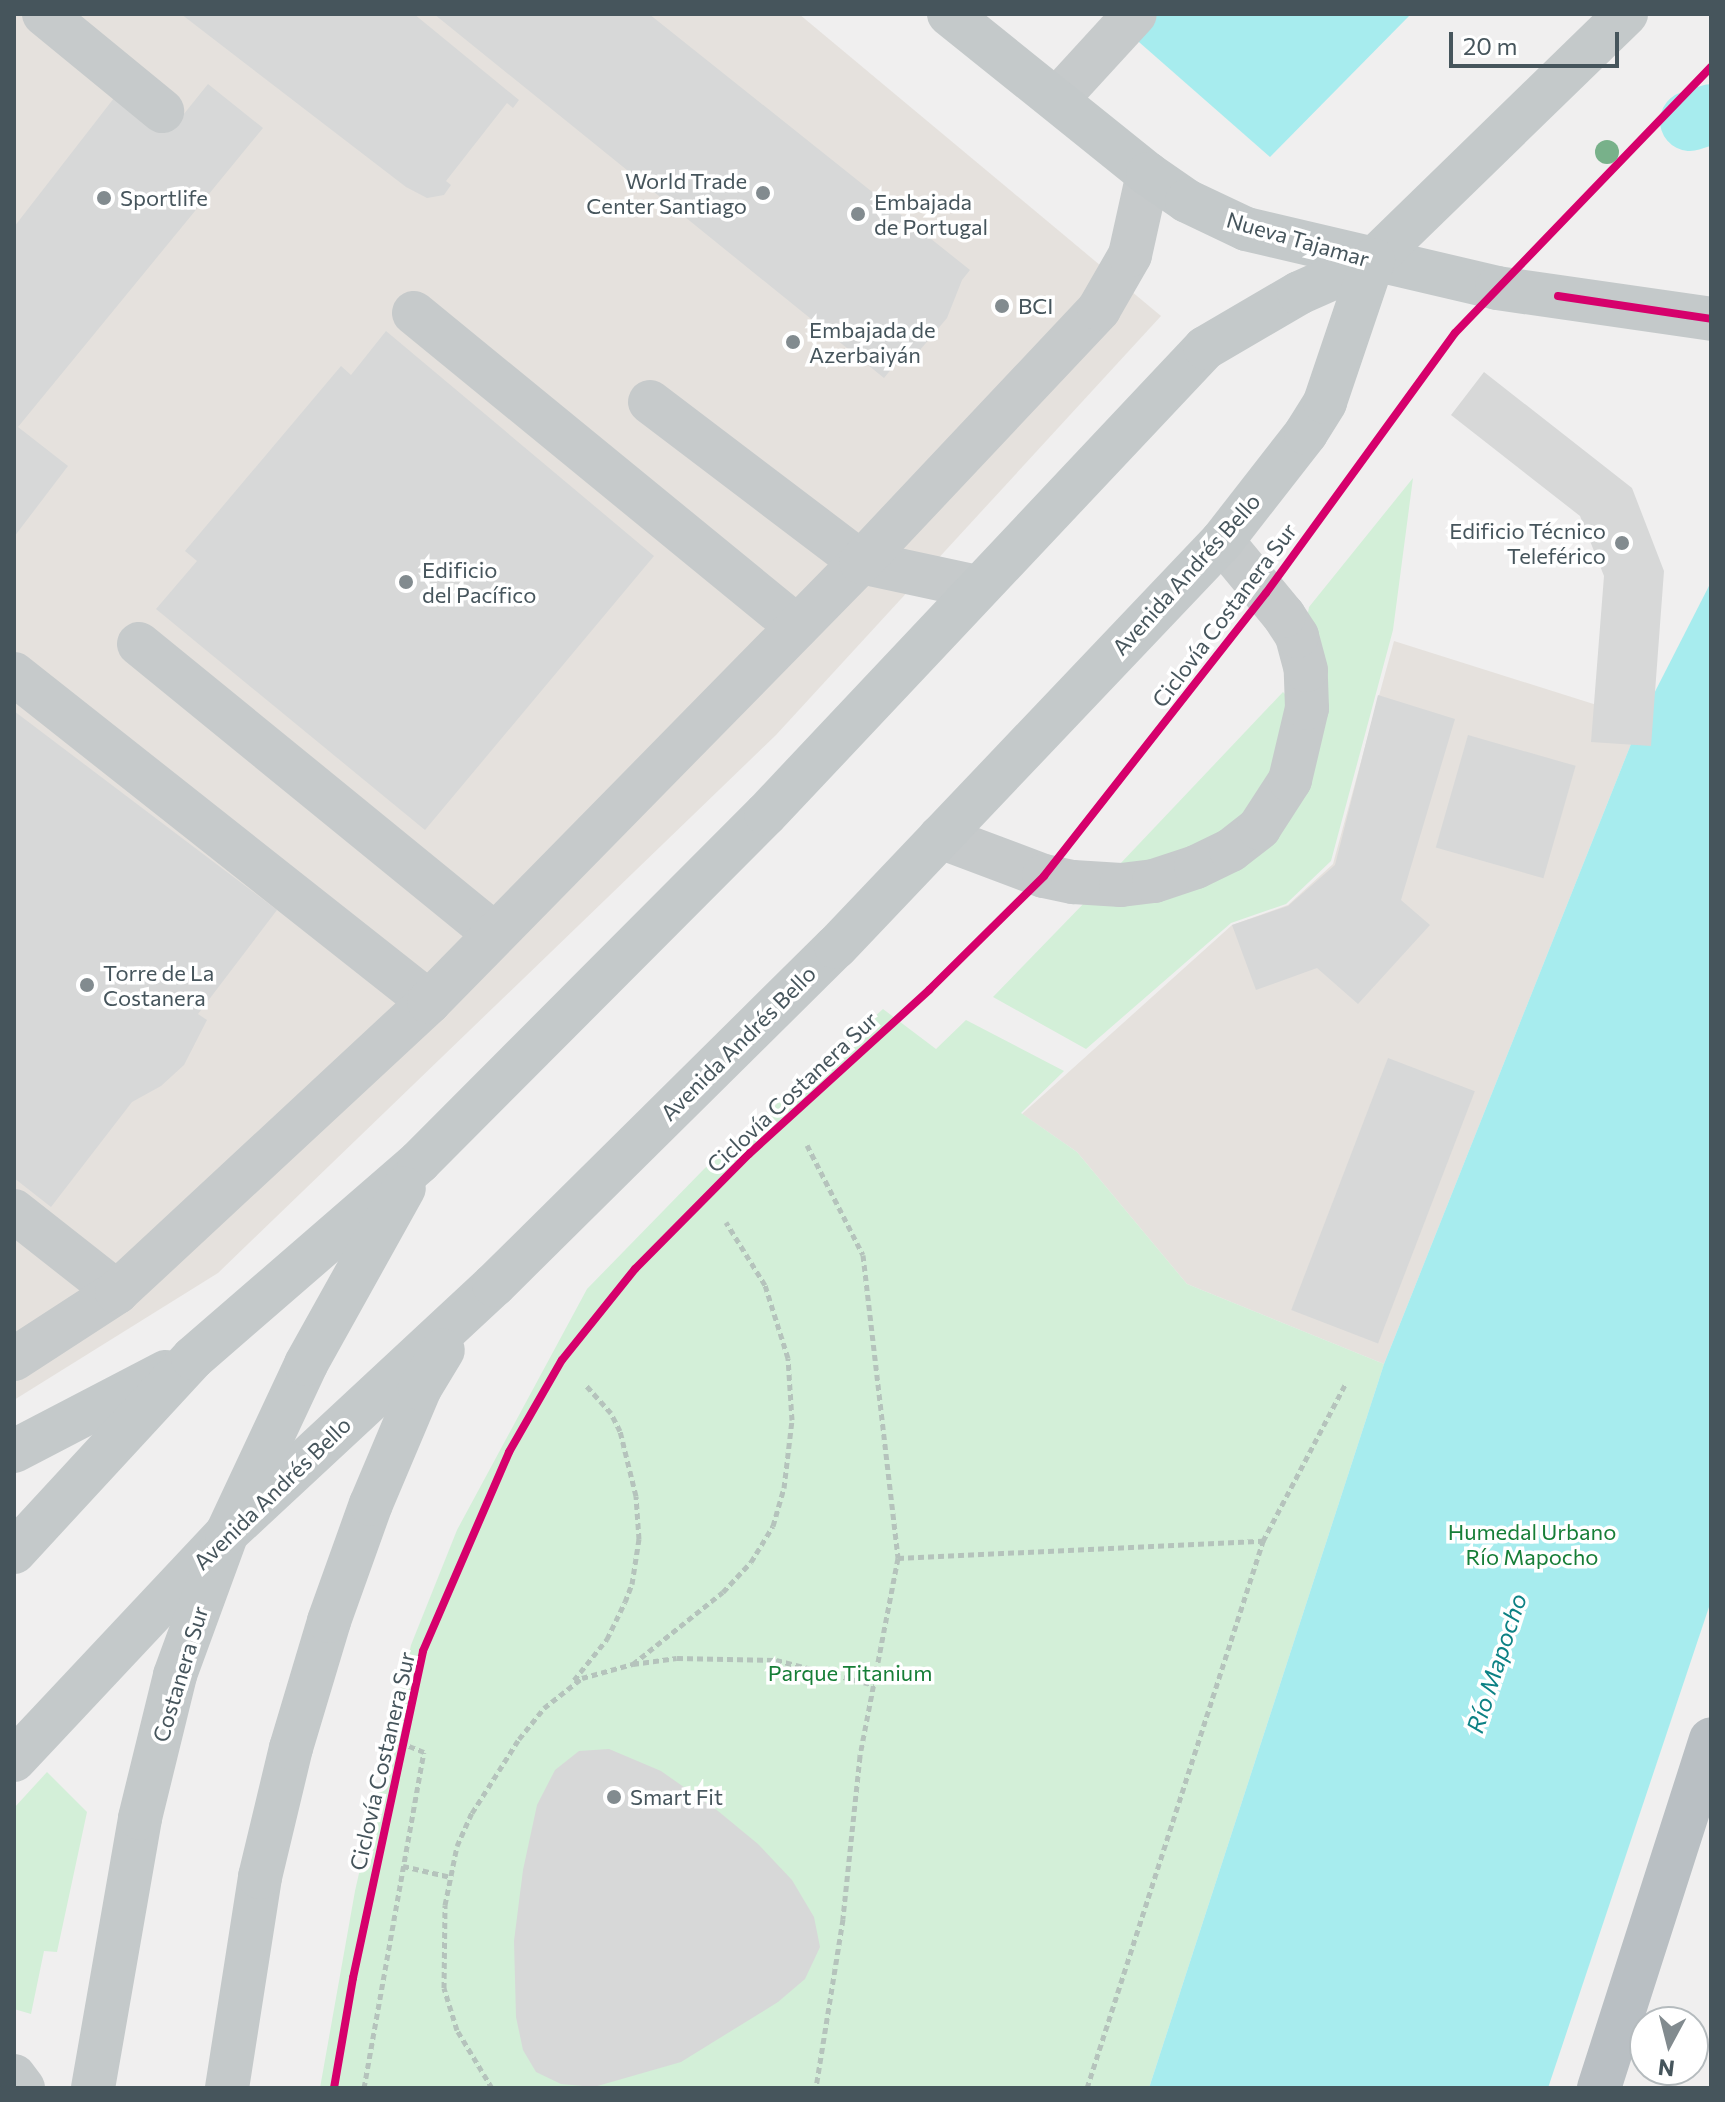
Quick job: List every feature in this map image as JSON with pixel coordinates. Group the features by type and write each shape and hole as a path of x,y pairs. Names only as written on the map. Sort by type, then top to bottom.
{"highway":[{"path":"1599,2088 1711,1740"}],"main road":[{"name":"Nueva Tajamar","path":"949,14 1148,174 1187,201 1246,229 1497,288 1711,319"},
{"name":"Avenida Andrés Bello","path":"14,1552 193,1358 419,1162 766,814 1205,348 1299,293 1373,260 1626,14"},
{"name":"Avenida Andrés Bello","path":"14,1760 227,1533 494,1285 836,947 1222,541 1306,433 1325,402 1373,260"},
{"name":"Costanera Sur","path":"93,2088 140,1818 175,1675 227,1533 306,1364 419,1162"},
{"path":"227,2088 260,1877 291,1748 329,1621 371,1504 420,1388 449,1342 494,1285"},
{"name":"Avenida Andrés Bello","path":"14,1451 193,1358"},
{"path":"14,2076 23,2088"}],"lane":[{"path":"44,14 162,111"},
{"path":"1057,99 1123,28"},
{"path":"14,1359 117,1292 429,1002 861,562 1099,309 1130,255 1148,174"},
{"path":"414,313 797,627"},
{"path":"650,402 861,562 978,587"},
{"path":"940,837 1044,876 1073,882 1121,885 1154,881 1196,867 1231,850 1259,828 1290,780 1307,708 1306,670 1290,626 1222,541"},
{"path":"139,644 494,934"},
{"path":"14,674 429,1002"},
{"path":"14,1211 117,1292"}],"path":[{"path":"807,1145 863,1255 898,1558 860,1756 843,1919 816,2088"},
{"path":"633,1664 723,1592 751,1562 773,1526 784,1488 792,1420 786,1349 765,1285 726,1222"},
{"path":"1087,2088 1263,1541 1346,1383"},
{"path":"492,2088 457,2030 444,1988 442,1945 457,1846 484,1791 519,1739 583,1671 607,1639 632,1584 639,1539 636,1496 620,1431 611,1413 586,1385"},
{"path":"898,1558 1263,1541"},
{"path":"565,1689 582,1678 633,1664 707,1656 776,1660 874,1685"},
{"path":"364,2088 424,1752 402,1743"},
{"path":"403,1866 451,1877"}],"shaded area":[{"path":"14,14 799,14 1161,316 776,735 218,1273 14,1400"},
{"path":"1394,641 1641,719 1384,1364 1187,1284 1077,1152 1022,1114 1232,925 1288,905 1333,864"}],"green space":[{"path":"1413,478 1393,630 1331,861 1286,904 1231,923 1086,1049 993,997 1088,899 1268,843 1309,607"},
{"path":"1283,692 1288,697 1274,771 1252,810 1225,835 1153,864 1119,865"},
{"name":"Parque Titanium","path":"883,1009 936,1049 966,1020 1064,1071 1021,1113 1077,1152 1187,1284 1384,1364 1149,2088 320,2088 355,1891 411,1645 457,1530 587,1289 704,1169"},
{"path":"47,1772 87,1812 57,1952 44,1951 31,2014 14,2009 14,1808"}],"water":[{"path":"1107,14 1411,14 1270,157"},
{"name":"Humedal Urbano Río Mapocho","path":"1711,582 1711,1601 1548,2088 1149,2088 1384,1364 1641,719"}],"building":[{"path":"181,14 414,14 519,100 513,108 507,103 446,181 451,185 444,195 427,198 406,187"},
{"name":"World Trade Center Santiago","path":"434,14 649,14 970,270 962,280 947,318 920,350 893,367 884,378"},
{"path":"208,84 263,128 18,427 68,466 14,537 14,227 121,89 171,130"},
{"name":"Edificio del Pacífico","path":"386,331 654,556 425,830 156,609 197,561 185,551 341,366 351,375"},
{"name":"Edificio Técnico Teleférico","path":"1484,372 1632,488 1664,571 1651,746 1591,742 1604,576 1580,516 1451,415"},
{"path":"1378,695 1455,719 1401,900 1430,925 1358,1004 1317,968 1256,990 1232,925 1288,906 1335,865"},
{"path":"14,711 277,910 198,1014 207,1020 184,1065 161,1086 132,1102 51,1207 14,1178"},
{"path":"1468,735 1576,766 1543,878 1436,847"},
{"path":"1388,1058 1475,1091 1378,1343 1291,1310"},
{"path":"609,1749 661,1771 758,1844 792,1880 814,1917 820,1947 805,1979 778,2002 681,2062 594,2087 561,2084 536,2072 523,2050 516,2017 514,1941 523,1870 537,1805 555,1770 579,1751"}],"waterway":[{"path":"1690,121 1711,114"}],"cycle path":[{"name":"Ciclovía Costanera Sur","path":"334,2088 353,1978 423,1651 509,1452 562,1360 635,1269 749,1154 929,990 1044,876 1266,593 1455,333 1711,67"},
{"path":"1558,296 1711,319"}],"place":[{"name":"World Trade Center Santiago","path":"763,193"},
{"name":"Sportlife","path":"104,198"},
{"name":"Embajada de Portugal","path":"858,214"},
{"name":"BCI","path":"1002,306"},
{"name":"Embajada de Azerbaiyán","path":"793,342"},
{"name":"Edificio Técnico Teleférico","path":"1622,543"},
{"name":"Edificio del Pacífico","path":"406,582"},
{"name":"Torre de La Costanera","path":"87,985"},
{"name":"Smart Fit","path":"614,1797"}],"water label":[{"name":"Río Mapocho","path":"1496,1663"}]}
